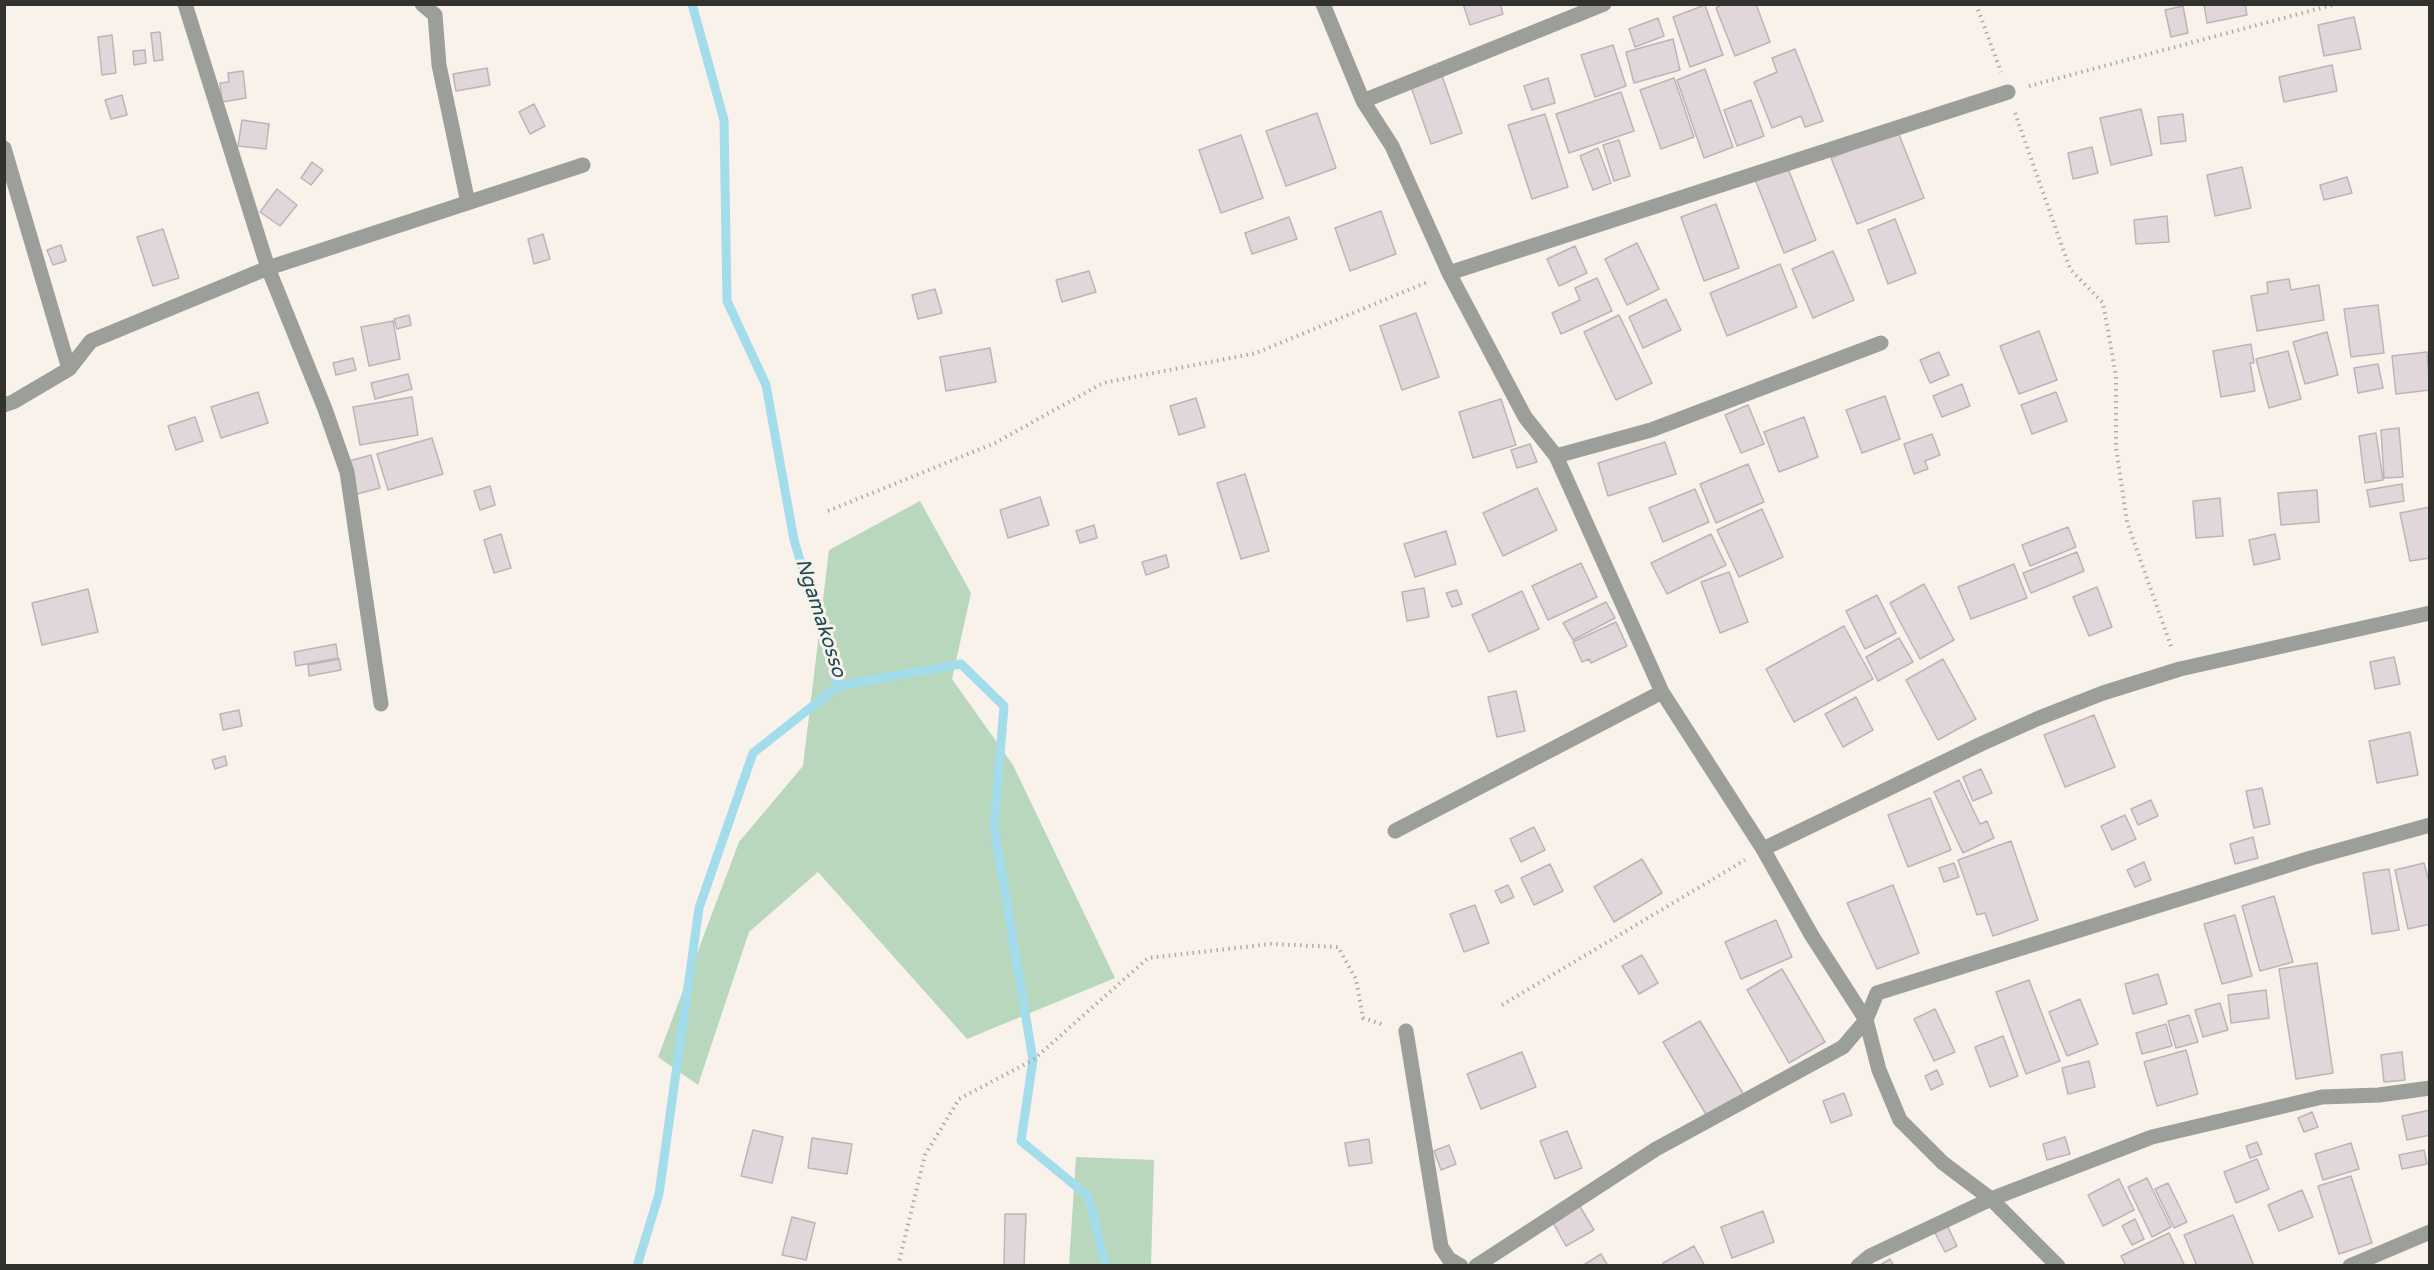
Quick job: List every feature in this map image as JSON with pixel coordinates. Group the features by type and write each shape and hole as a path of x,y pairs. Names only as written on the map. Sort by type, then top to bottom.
{"street":[{"path":"184,4 268,268 321,398 347,472 381,704"},
{"path":"422,4 435,15 439,65 468,203"},
{"path":"1323,4 1363,101 1392,146 1449,273 1525,417 1556,456 1662,692 1763,849 1812,936 1866,1020 1878,1070 1900,1120 1943,1162 1991,1199 2058,1266"},
{"path":"1363,101 1604,4"},
{"path":"1449,273 2008,92"},
{"path":"4,148 69,369"},
{"path":"4,405 69,369 91,341 268,268 583,165"},
{"path":"1556,456 1651,430 1881,343"},
{"path":"1763,849 2039,718 2103,693 2180,669 2430,613"},
{"path":"1395,831 1662,692"},
{"path":"1476,1266 1656,1149 1843,1047 1866,1020 1876,993 2311,858 2430,825"},
{"path":"1406,1031 1442,1247 1449,1259 1461,1266"},
{"path":"1858,1266 1870,1256 1991,1199 2152,1137 2322,1097 2379,1095 2430,1088"},
{"path":"2350,1266 2430,1232"}],"path":[{"path":"1976,4 2070,269 2103,303 2116,376 2116,448 2127,522 2180,669"},
{"path":"2008,92 2336,4"},
{"path":"828,511 995,443 1103,383 1257,353 1449,273"},
{"path":"1502,1005 1763,849"},
{"path":"898,1266 925,1155 959,1099 1033,1060 1148,958 1271,944 1338,947 1356,979 1363,1018 1406,1031"}],"green space":[{"path":"920,501 971,593 952,679 1013,765 1115,978 967,1039 818,872 749,932 698,1085 658,1057 739,842 803,766 829,550"},
{"path":"1076,1157 1154,1160 1151,1265 1069,1265"}],"building":[{"path":"1463,4 1500,4 1503,14 1470,25"},
{"path":"1723,4 1756,4 1770,42 1735,56 1716,8"},
{"path":"2204,4 2245,4 2247,15 2207,23"},
{"path":"1705,5 1723,55 1690,67 1673,17"},
{"path":"2183,6 2188,33 2171,37 2165,10"},
{"path":"2354,17 2361,49 2324,56 2318,25"},
{"path":"1658,18 1664,36 1635,47 1629,29"},
{"path":"160,32 163,60 154,61 151,33"},
{"path":"112,35 116,73 102,75 98,37"},
{"path":"1673,39 1680,70 1634,83 1626,52"},
{"path":"1613,45 1626,86 1595,97 1581,55"},
{"path":"1795,49 1823,121 1805,127 1801,116 1772,128 1754,82 1777,72 1772,58"},
{"path":"145,50 146,63 134,65 133,51"},
{"path":"2332,65 2337,91 2284,102 2279,77"},
{"path":"487,68 490,85 456,91 453,74"},
{"path":"1705,69 1733,147 1704,158 1677,80"},
{"path":"243,71 246,98 222,102 220,83 229,82 228,73"},
{"path":"1441,73 1462,133 1431,144 1410,84"},
{"path":"1548,78 1555,103 1532,110 1524,86"},
{"path":"1674,78 1694,137 1661,149 1640,90"},
{"path":"1621,92 1634,131 1569,153 1556,114"},
{"path":"122,95 127,115 111,119 105,100"},
{"path":"1751,100 1764,136 1737,146 1724,110"},
{"path":"534,104 545,126 530,134 519,112"},
{"path":"2141,109 2152,155 2111,165 2100,118"},
{"path":"1317,113 1336,168 1286,186 1266,131"},
{"path":"1545,114 1568,187 1532,199 1508,125"},
{"path":"2183,114 2186,141 2161,144 2158,117"},
{"path":"242,120 269,124 266,149 238,146"},
{"path":"1898,132 1924,198 1857,224 1831,158"},
{"path":"1241,135 1263,198 1221,213 1199,150"},
{"path":"1619,140 1630,176 1614,181 1603,145"},
{"path":"2092,147 2098,173 2073,179 2068,153"},
{"path":"1598,148 1611,183 1593,190 1580,156"},
{"path":"312,162 323,170 311,185 301,178"},
{"path":"1787,166 1816,240 1784,253 1755,179"},
{"path":"2242,167 2251,208 2215,216 2207,175"},
{"path":"2347,177 2352,193 2324,200 2320,185"},
{"path":"277,189 297,205 280,226 260,212"},
{"path":"1716,204 1739,268 1704,281 1681,217"},
{"path":"1381,211 1396,254 1350,271 1335,228"},
{"path":"2167,216 2169,242 2136,244 2134,220"},
{"path":"1289,217 1297,239 1252,254 1245,233"},
{"path":"1895,219 1916,273 1888,284 1868,230"},
{"path":"163,229 179,278 153,286 137,237"},
{"path":"543,234 550,259 534,264 528,239"},
{"path":"1637,243 1659,289 1627,305 1605,259"},
{"path":"61,245 66,261 53,265 47,250"},
{"path":"1575,246 1587,273 1559,286 1547,259"},
{"path":"1833,251 1854,300 1813,318 1792,269"},
{"path":"1780,264 1797,307 1727,336 1710,293"},
{"path":"1089,271 1096,292 1062,302 1056,280"},
{"path":"1597,278 1612,311 1561,334 1552,313 1580,300 1575,288"},
{"path":"2289,279 2291,290 2319,285 2324,320 2257,331 2251,296 2268,293 2267,282"},
{"path":"935,289 942,313 918,319 912,295"},
{"path":"1666,299 1681,330 1643,348 1629,317"},
{"path":"2378,305 2384,353 2351,357 2344,309"},
{"path":"1416,313 1439,377 1402,390 1380,326"},
{"path":"409,315 411,325 397,329 394,319"},
{"path":"1619,315 1652,383 1616,400 1584,332"},
{"path":"393,321 400,359 369,366 361,327"},
{"path":"2039,331 2057,380 2019,394 2000,346"},
{"path":"2327,332 2338,375 2305,384 2293,342"},
{"path":"2251,344 2254,363 2250,363 2255,391 2221,397 2213,351"},
{"path":"990,348 996,382 946,391 940,357"},
{"path":"2288,351 2301,399 2269,408 2256,359"},
{"path":"1939,352 1949,375 1930,383 1920,360"},
{"path":"2427,352 2430,390 2396,394 2392,356"},
{"path":"353,358 356,370 336,375 333,363"},
{"path":"2378,364 2383,388 2358,393 2354,368"},
{"path":"408,374 412,389 375,399 371,383"},
{"path":"1962,384 1970,406 1942,417 1933,396"},
{"path":"258,392 268,423 221,438 211,407"},
{"path":"2056,392 2067,421 2032,434 2021,405"},
{"path":"1885,396 1900,439 1862,453 1846,410"},
{"path":"412,397 418,435 360,445 353,407"},
{"path":"1196,398 1205,427 1179,435 1170,406"},
{"path":"1501,399 1516,445 1473,458 1459,412"},
{"path":"1748,405 1764,444 1741,453 1725,415"},
{"path":"195,417 203,441 176,450 168,426"},
{"path":"1804,417 1818,457 1779,472 1764,432"},
{"path":"2399,428 2403,477 2384,478 2381,430"},
{"path":"2376,433 2383,480 2365,483 2359,436"},
{"path":"1932,434 1940,455 1925,461 1928,469 1914,474 1904,444"},
{"path":"432,438 443,474 388,490 377,454"},
{"path":"1665,442 1676,474 1608,496 1598,463"},
{"path":"1530,444 1537,462 1517,468 1511,450"},
{"path":"371,455 380,488 357,494 349,461"},
{"path":"1748,464 1764,502 1716,523 1700,484"},
{"path":"1245,474 1269,551 1241,559 1217,483"},
{"path":"2402,484 2404,501 2370,507 2367,490"},
{"path":"490,486 495,505 480,510 474,491"},
{"path":"1537,488 1557,530 1503,556 1483,513"},
{"path":"1695,489 1709,522 1663,542 1649,508"},
{"path":"2317,490 2319,522 2281,525 2278,493"},
{"path":"1040,497 1049,525 1008,538 1000,510"},
{"path":"2220,498 2223,536 2196,538 2193,501"},
{"path":"2430,507 2430,558 2410,561 2400,513"},
{"path":"1762,509 1783,557 1739,577 1717,530"},
{"path":"1094,525 1097,538 1080,543 1076,531"},
{"path":"2068,527 2076,547 2030,566 2022,545"},
{"path":"1446,531 1456,564 1415,577 1404,544"},
{"path":"501,534 511,568 494,573 484,540"},
{"path":"1711,534 1726,565 1667,594 1651,563"},
{"path":"2275,534 2280,559 2254,565 2249,540"},
{"path":"2077,552 2084,571 2031,593 2023,573"},
{"path":"1166,555 1169,567 1146,575 1142,562"},
{"path":"1581,563 1597,597 1548,620 1532,586"},
{"path":"2014,564 2027,598 1971,619 1958,587"},
{"path":"1729,572 1748,622 1720,633 1701,582"},
{"path":"1924,584 1954,640 1920,659 1890,603"},
{"path":"2097,587 2112,627 2089,636 2073,597"},
{"path":"1424,588 1429,617 1407,621 1402,592"},
{"path":"88,589 98,632 42,645 32,603"},
{"path":"1457,590 1462,604 1452,607 1446,593"},
{"path":"1522,591 1539,629 1489,652 1472,615"},
{"path":"1877,595 1896,633 1865,649 1846,611"},
{"path":"1606,602 1615,618 1573,640 1563,623"},
{"path":"1616,622 1627,646 1591,663 1589,659 1582,662 1573,642"},
{"path":"1844,626 1873,679 1794,722 1766,669"},
{"path":"1899,638 1913,662 1878,681 1866,657"},
{"path":"336,644 338,658 296,666 294,652"},
{"path":"2394,657 2400,684 2375,689 2370,662"},
{"path":"339,659 341,670 309,676 308,665"},
{"path":"1943,659 1976,719 1938,740 1906,680"},
{"path":"1516,691 1525,731 1497,737 1488,697"},
{"path":"1856,697 1873,730 1843,747 1825,714"},
{"path":"239,710 242,726 223,730 220,714"},
{"path":"2094,715 2115,767 2065,787 2044,735"},
{"path":"2410,732 2418,775 2377,783 2369,741"},
{"path":"225,756 227,765 215,769 212,760"},
{"path":"1981,769 1992,793 1973,801 1963,777"},
{"path":"1959,780 1980,824 1987,821 1994,838 1963,853 1934,792"},
{"path":"2262,788 2270,824 2254,828 2246,791"},
{"path":"1930,798 1951,850 1908,867 1888,815"},
{"path":"2151,800 2158,816 2138,825 2131,809"},
{"path":"2125,815 2136,839 2112,850 2101,826"},
{"path":"1534,827 1545,850 1521,862 1510,839"},
{"path":"2253,837 2258,858 2235,864 2230,844"},
{"path":"2011,841 2038,920 1993,936 1985,913 1977,915 1958,860"},
{"path":"1642,859 1662,893 1614,922 1594,887"},
{"path":"2144,862 2151,880 2135,887 2127,870"},
{"path":"1954,863 1959,877 1944,882 1939,868"},
{"path":"2424,863 2430,886 2430,924 2408,929 2395,870"},
{"path":"1550,864 1563,891 1534,905 1521,878"},
{"path":"2389,869 2399,930 2372,934 2363,873"},
{"path":"1508,885 1514,897 1501,903 1495,891"},
{"path":"1893,885 1919,953 1877,969 1847,903"},
{"path":"2274,896 2293,962 2260,971 2242,906"},
{"path":"1475,905 1489,943 1464,952 1450,914"},
{"path":"2235,915 2252,976 2222,984 2204,924"},
{"path":"1776,920 1792,957 1741,979 1725,942"},
{"path":"1642,955 1658,983 1639,994 1622,966"},
{"path":"2317,963 2333,1073 2296,1079 2279,969"},
{"path":"1782,969 1825,1042 1789,1063 1747,990"},
{"path":"2158,974 2167,1004 2133,1014 2125,984"},
{"path":"2029,980 2060,1061 2026,1074 1996,992"},
{"path":"2266,990 2269,1018 2231,1023 2228,995"},
{"path":"2080,999 2098,1044 2067,1056 2049,1012"},
{"path":"2220,1003 2228,1030 2203,1037 2195,1010"},
{"path":"1935,1009 1955,1052 1934,1061 1914,1019"},
{"path":"2189,1015 2198,1042 2176,1048 2168,1021"},
{"path":"1700,1021 1744,1095 1707,1116 1663,1042"},
{"path":"2166,1024 2172,1046 2142,1054 2136,1033"},
{"path":"2003,1036 2018,1076 1990,1087 1975,1047"},
{"path":"2186,1050 2198,1094 2157,1106 2144,1062"},
{"path":"1522,1052 1536,1087 1481,1109 1467,1074"},
{"path":"2402,1052 2405,1080 2384,1082 2381,1055"},
{"path":"2089,1061 2095,1087 2068,1094 2062,1068"},
{"path":"1937,1070 1943,1084 1931,1090 1925,1076"},
{"path":"1844,1093 1852,1115 1831,1123 1823,1101"},
{"path":"2430,1110 2430,1135 2407,1140 2402,1116"},
{"path":"2312,1112 2318,1127 2304,1132 2298,1118"},
{"path":"753,1130 783,1137 772,1183 741,1176"},
{"path":"1567,1131 1582,1168 1555,1179 1540,1141"},
{"path":"2065,1137 2070,1154 2047,1160 2043,1144"},
{"path":"812,1138 852,1144 847,1174 808,1168"},
{"path":"1369,1139 1372,1163 1349,1166 1345,1143"},
{"path":"2257,1142 2262,1154 2250,1158 2246,1146"},
{"path":"2351,1143 2359,1169 2323,1180 2315,1154"},
{"path":"1449,1145 1456,1164 1441,1170 1434,1151"},
{"path":"2424,1150 2427,1164 2402,1169 2399,1155"},
{"path":"2257,1159 2269,1189 2236,1203 2224,1172"},
{"path":"2351,1176 2372,1243 2339,1254 2318,1186"},
{"path":"2147,1178 2171,1227 2152,1237 2128,1187"},
{"path":"2119,1179 2134,1210 2103,1226 2088,1195"},
{"path":"2168,1183 2187,1222 2174,1228 2155,1189"},
{"path":"2302,1190 2313,1217 2279,1231 2268,1205"},
{"path":"1579,1205 1594,1230 1566,1246 1552,1221"},
{"path":"1763,1211 1774,1242 1732,1258 1721,1227"},
{"path":"1005,1214 1026,1214 1024,1266 1004,1266"},
{"path":"2233,1215 2254,1266 2197,1266 2184,1235"},
{"path":"792,1217 815,1223 806,1260 782,1255"},
{"path":"2135,1219 2144,1239 2132,1245 2122,1226"},
{"path":"1947,1225 1957,1246 1945,1252 1934,1231"},
{"path":"2169,1233 2185,1266 2126,1266 2121,1256"},
{"path":"1694,1246 1705,1266 1665,1266 1663,1263"},
{"path":"1601,1254 1608,1266 1582,1266"},
{"path":"1890,1259 1894,1266 1879,1266"}],"waterway":[{"name":"Ngamakosso","path":"692,4 724,120 727,301 766,385 794,540 838,686 961,664 1004,706 994,827 1033,1060 1021,1141 1088,1196 1106,1266"},
{"path":"637,1266 659,1194 699,908 753,753 838,686"}]}
